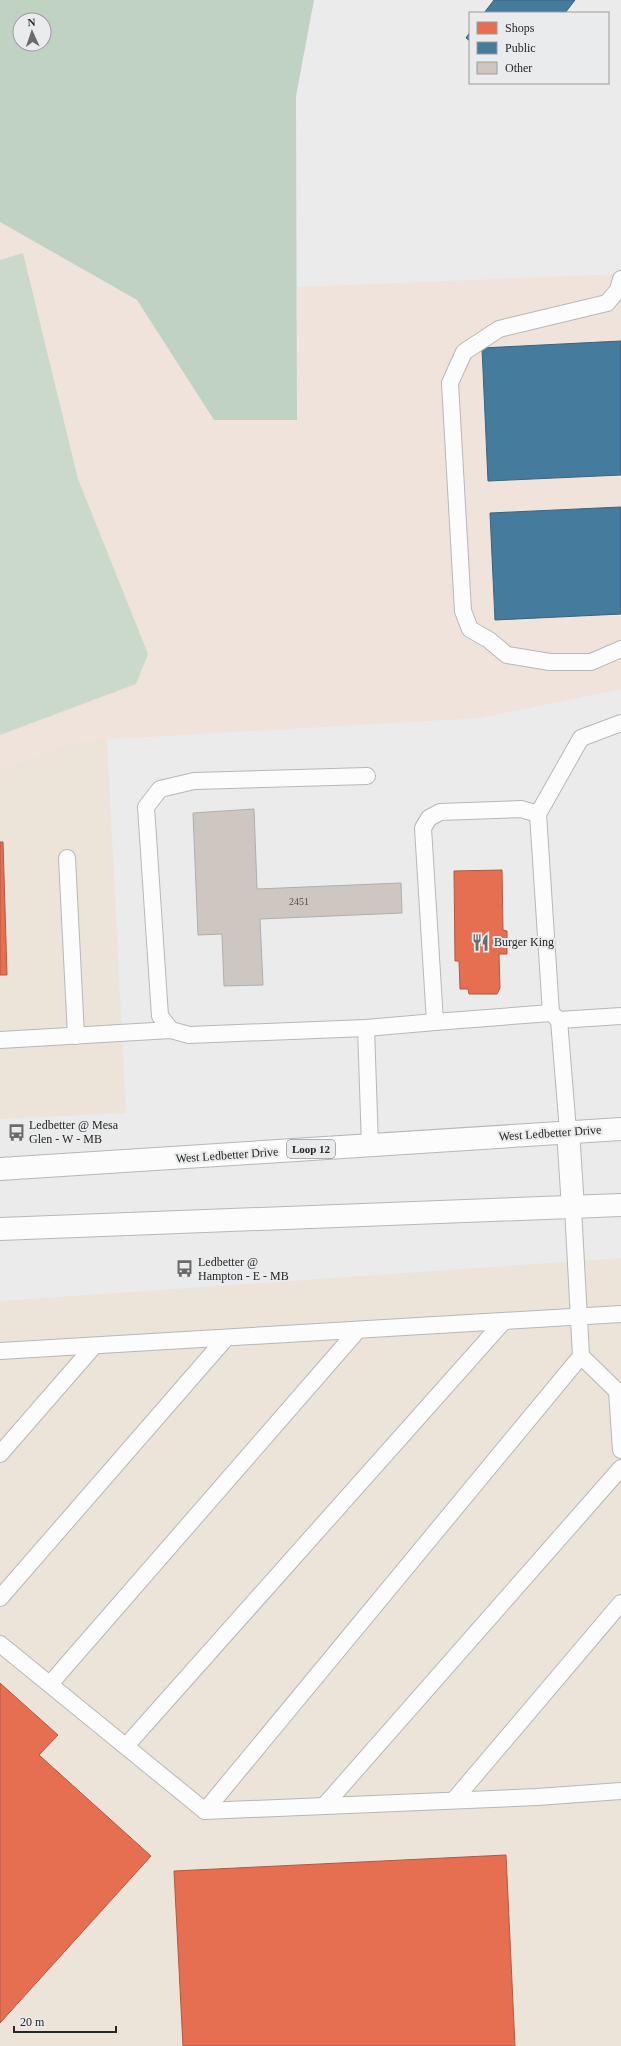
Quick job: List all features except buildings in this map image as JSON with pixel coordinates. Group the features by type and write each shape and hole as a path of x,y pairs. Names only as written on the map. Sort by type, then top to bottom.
{"main road":[{"name":"West Ledbetter Drive","path":"0,1169 370,1146 568,1131 621,1129"},
{"path":"568,1131 574,1208"},
{"path":"0,1175 74,1165"},
{"path":"0,1229 621,1205"}],"lane":[{"path":"621,279 618,290 607,303 499,329 464,352 450,383 464,611 470,630 488,640 507,655 550,662 591,662 621,650"},
{"path":"568,1131 555,1017 538,814 580,738 621,723"},
{"path":"171,1030 160,1016 146,806 160,789 194,781 366,776"},
{"path":"435,1022 424,828 429,818 440,812 521,809 538,814"},
{"path":"66,858 76,1036"},
{"path":"0,1040 171,1030 189,1035 366,1028 435,1022 621,1016"},
{"path":"366,1028 370,1146"},
{"path":"205,1811 581,1356 574,1208"},
{"path":"0,1351 621,1314"},
{"path":"126,1746 504,1321"},
{"path":"50,1684 358,1330"},
{"path":"0,1598 226,1338"},
{"path":"0,1454 94,1346"},
{"path":"581,1356 617,1391 621,1450"},
{"path":"324,1806 621,1468"},
{"path":"454,1800 621,1603"},
{"path":"0,1644 205,1811 621,1791"}],"shaded area":[{"path":"0,222 137,300 214,420 297,420 297,287 621,274 621,689 480,718 77,741 14,765 0,767"},
{"path":"107,738 126,1113 0,1119 0,767 14,765 77,741"},
{"path":"621,1258 621,2046 0,2046 0,1301"}],"green space":[{"path":"0,0 314,0 296,96 297,420 214,420 137,300 0,222"},
{"path":"23,253 78,479 148,654 136,684 0,735 0,260"}],"place":[{"name":"Burger King","path":"481,942"},
{"name":"Ledbetter @ Mesa Glen - W - MB","path":"16,1132"},
{"name":"Ledbetter @ Hampton - E - MB","path":"185,1269"}]}
